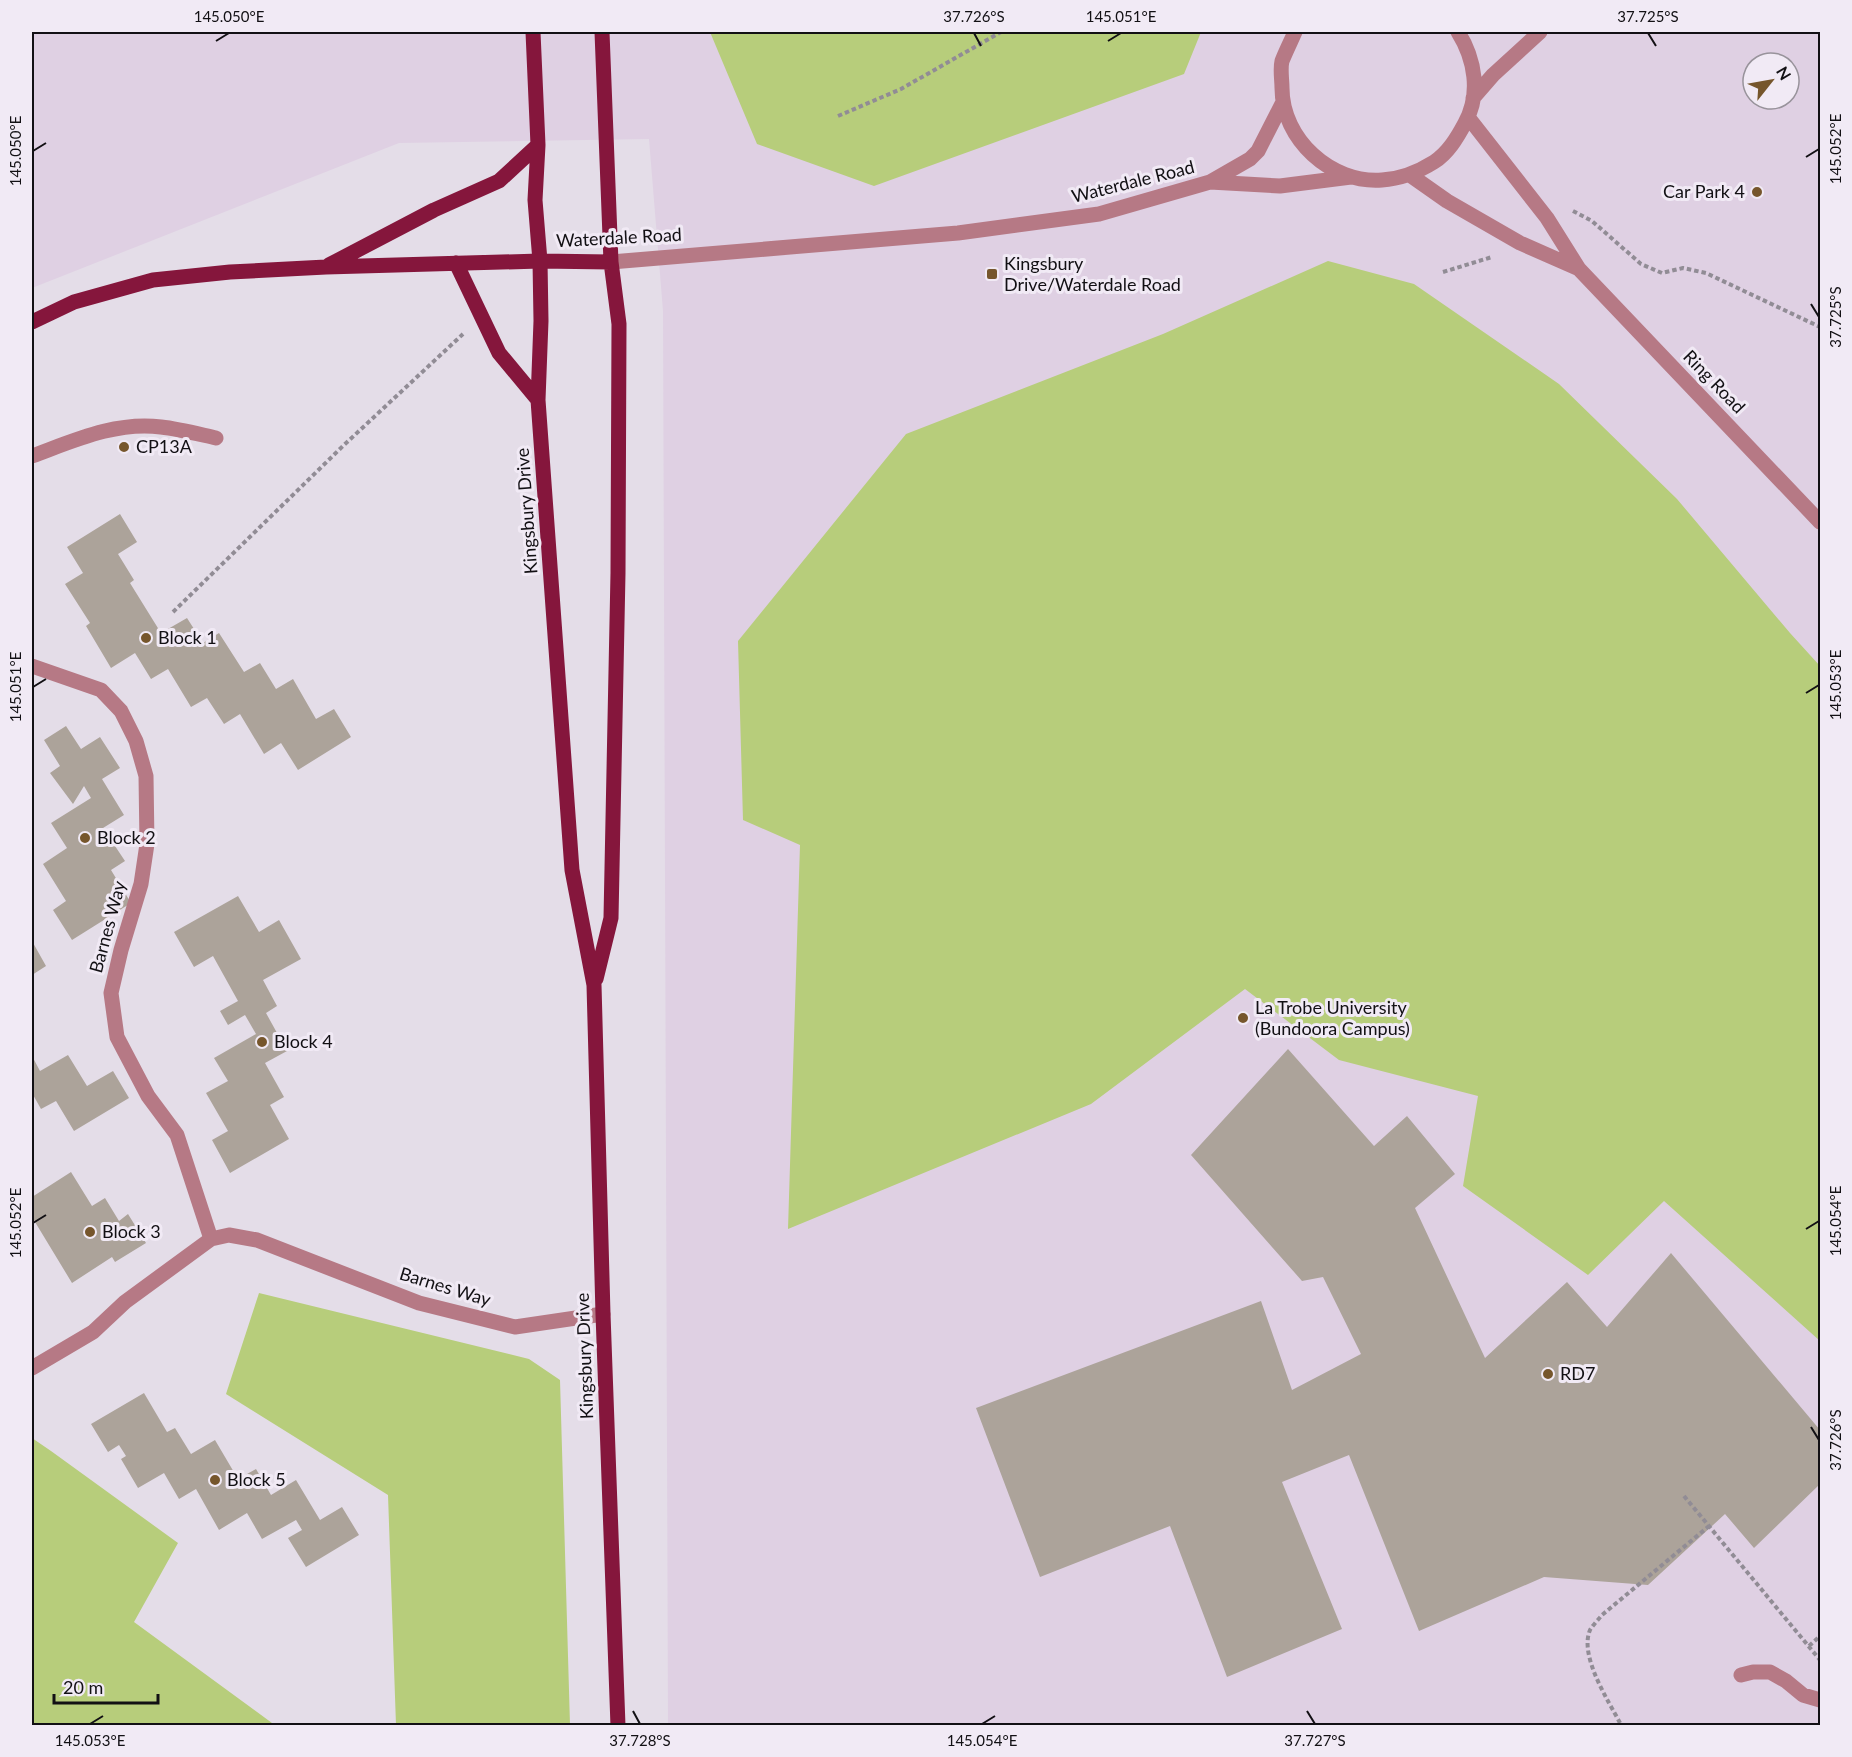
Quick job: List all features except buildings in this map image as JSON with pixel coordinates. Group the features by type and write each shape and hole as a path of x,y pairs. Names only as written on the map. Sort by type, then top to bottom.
{"main road":[{"name":"Kingsbury Drive","path":"533,32 538,145 535,200 540,261 541,321 538,400 573,870 594,985 618,1725"},
{"name":"Kingsbury Drive","path":"594,985 611,918 617,585 619,324 611,262 602,32"},
{"path":"326,267 434,210 500,181 538,145"},
{"name":"Waterdale Road","path":"32,322 74,302 153,280 230,272 456,263 611,262"},
{"path":"456,263 499,353 538,400"}],"street":[{"path":"1295,32 1282,63 1282,104 1292,129 1307,150 1328,166 1352,177 1381,180 1410,175 1435,161 1455,141 1468,117 1473,98 1474,71 1467,45 1458,32"},
{"path":"1473,98 1493,75 1540,32"},
{"name":"Waterdale Road","path":"611,262 970,232 1099,214 1210,182 1251,159 1258,151 1282,104"},
{"name":"Ring Road","path":"1468,117 1547,218 1579,269 1821,522"},
{"name":"Ring Road","path":"1410,175 1447,201 1520,243 1579,269"},
{"name":"Waterdale Road","path":"1210,182 1280,186 1352,177"},
{"path":"32,456 92,434 140,426 161,427 216,438"},
{"name":"Barnes Way","path":"32,666 101,690 121,711 136,741 146,776 147,844 141,884 111,993 117,1037 148,1096 177,1135 211,1239 229,1235 257,1240 419,1303 514,1327 603,1314"},
{"path":"32,1368 93,1332 125,1302 211,1239"},
{"path":"1742,1675 1753,1672 1770,1672 1803,1695 1821,1700"}],"path":[{"path":"838,116 901,89 1001,32"},
{"path":"1547,218 1561,209 1572,210 1592,221 1641,264 1662,273 1683,268 1706,273 1821,327"},
{"path":"1443,272 1490,257 1520,243"},
{"path":"173,612 344,445 466,332"},
{"path":"1684,1496 1821,1660"},
{"path":"1620,1723 1597,1678 1587,1648 1590,1630 1602,1615 1709,1526"},
{"path":"1809,1646 1821,1636"}],"shaded area":[{"name":"La Trobe University (Bundoora Campus)","path":"32,32 1820,32 1820,1725 668,1725 663,311 649,139 399,143 32,288"}],"green space":[{"path":"710,32 1201,32 1184,74 874,186 757,144"},
{"path":"1328,261 1414,284 1559,384 1677,499 1820,666 1820,1341 1664,1201 1588,1275 1463,1186 1478,1096 1339,1060 1245,989 1091,1104 788,1229 800,845 743,820 738,641 906,434 1163,334"},
{"path":"259,1293 529,1359 560,1380 570,1725 396,1725 388,1495 226,1394"},
{"path":"32,1438 178,1543 134,1622 273,1725 32,1725"}],"place":[{"name":"Car Park 4","path":"1757,192"},
{"name":"Kingsbury Drive/Waterdale Road","path":"992,274"},
{"name":"CP13A","path":"124,447"},
{"name":"Block 1","path":"146,638"},
{"name":"Block 2","path":"85,838"},
{"name":"La Trobe University (Bundoora Campus)","path":"1243,1018"},
{"name":"Block 4","path":"262,1042"},
{"name":"Block 3","path":"90,1232"},
{"name":"RD7","path":"1548,1374"},
{"name":"Block 5","path":"215,1480"}]}
